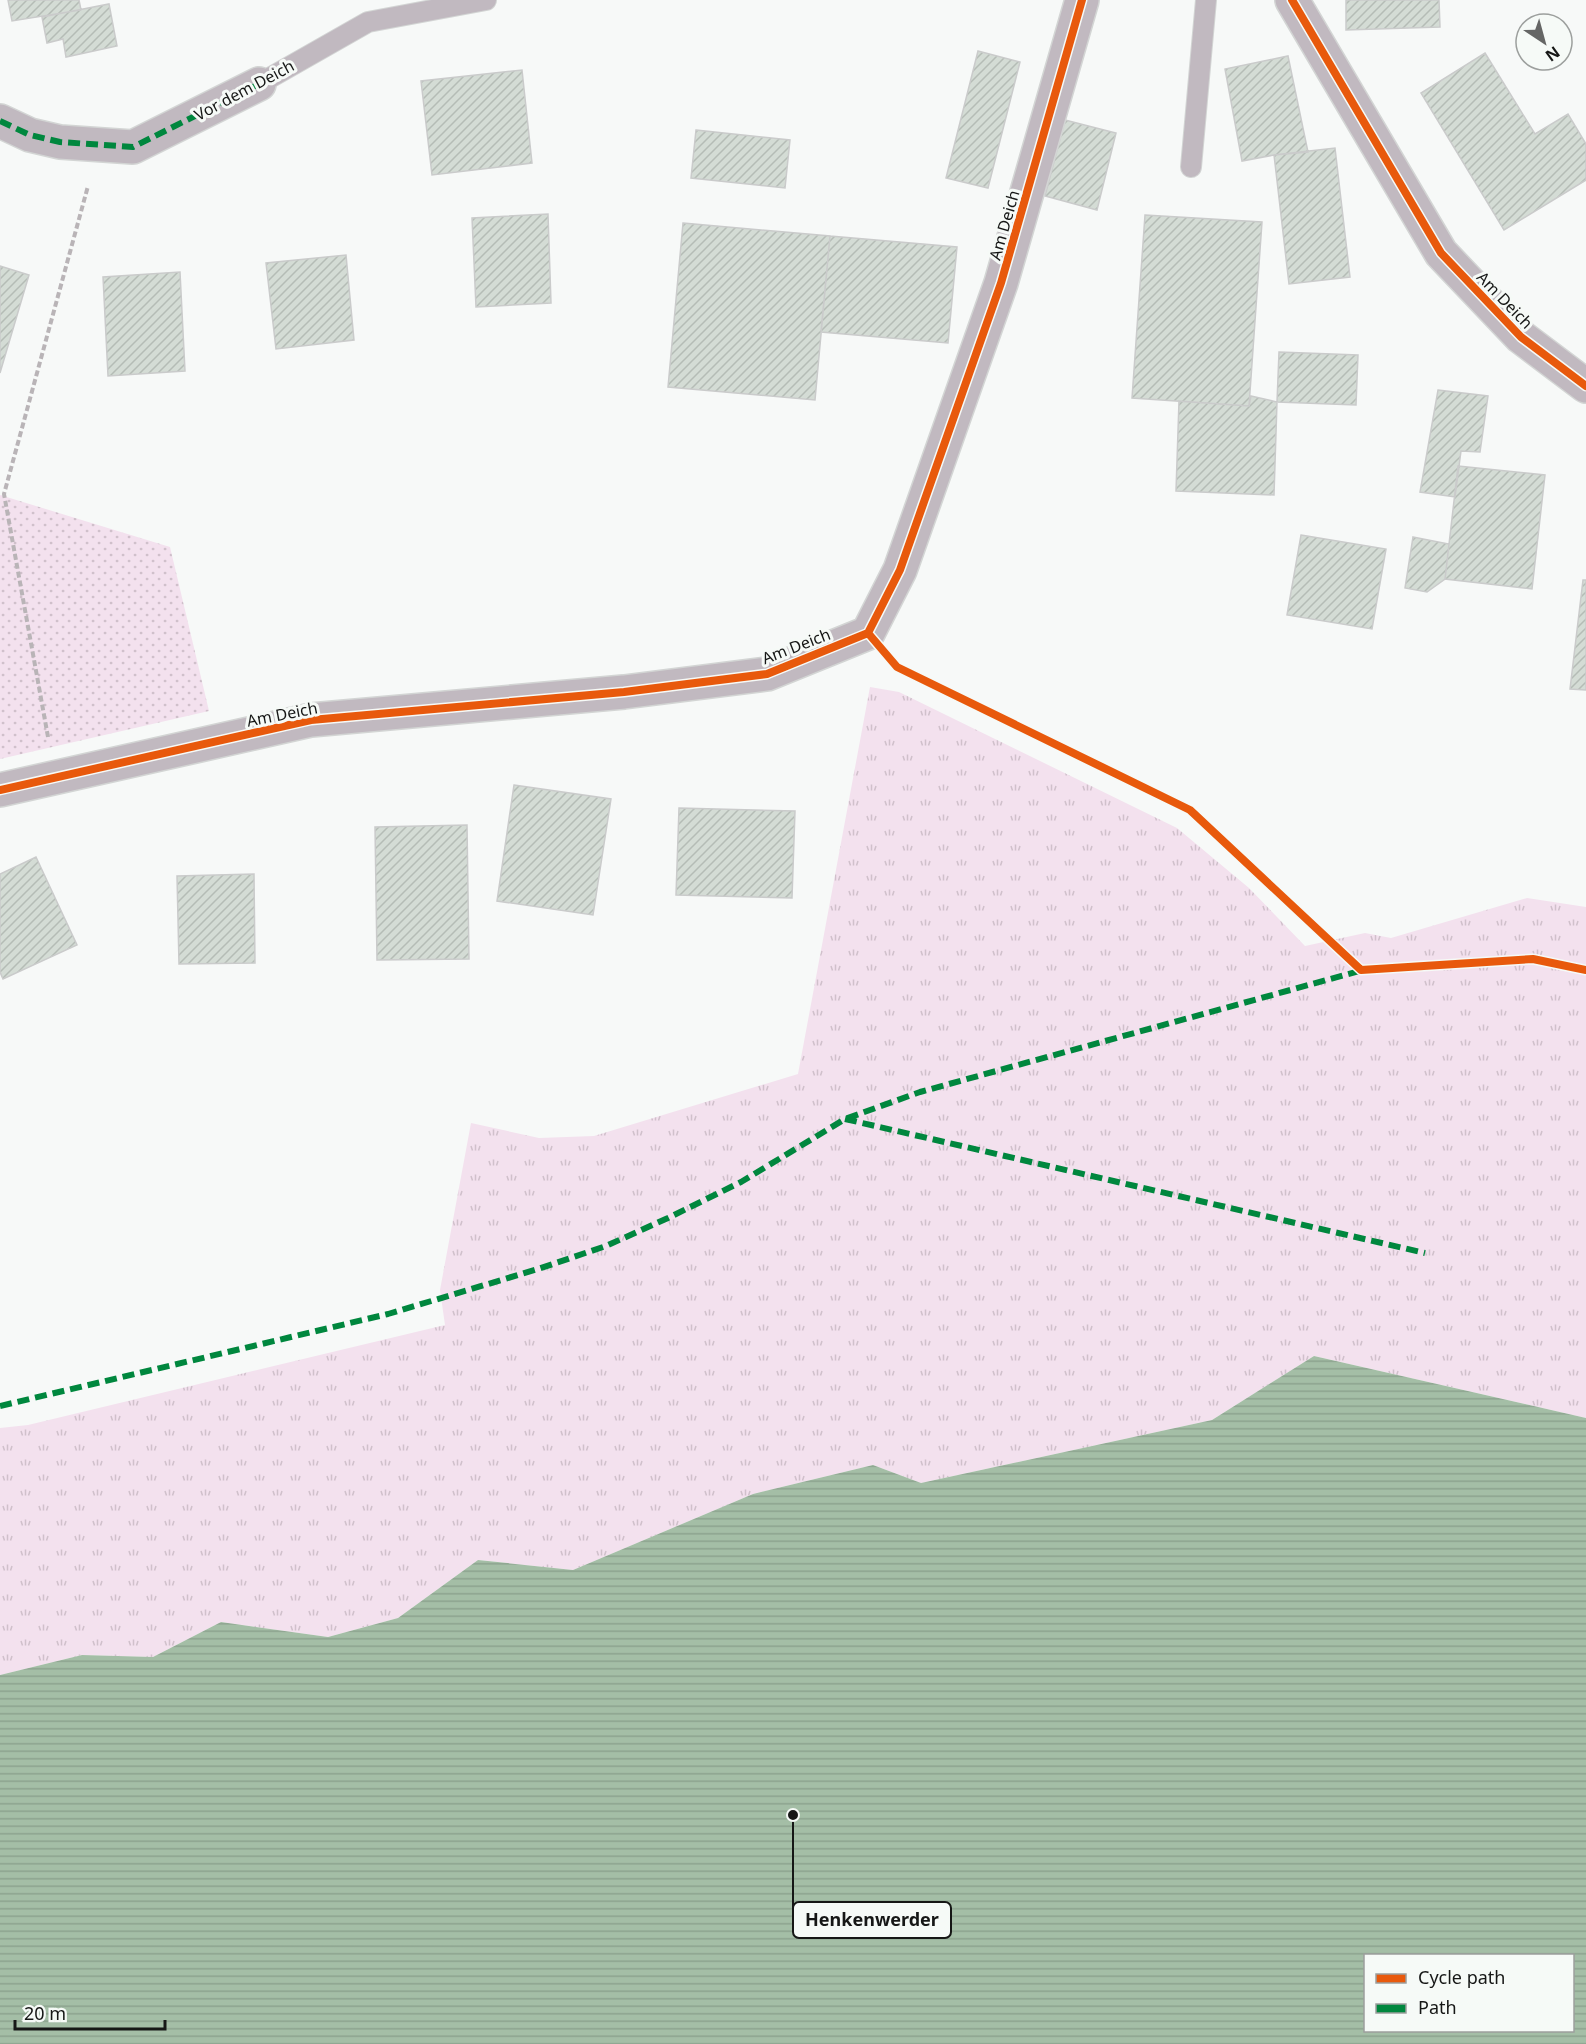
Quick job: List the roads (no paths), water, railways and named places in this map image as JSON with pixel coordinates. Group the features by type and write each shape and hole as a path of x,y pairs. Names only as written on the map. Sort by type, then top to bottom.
{"street":[{"name":"Am Deich","path":"0,789 312,720 624,692 767,674 868,633 900,570 1001,283 1083,0"},
{"name":"Am Deich","path":"1292,0 1441,254 1521,337 1586,386"},
{"name":"Vor dem Deich","path":"0,122 40,138 60,142 133,147 260,84"}],"lane":[{"name":"Vor dem Deich","path":"260,84 368,22 486,0"},
{"path":"1191,167 1206,0"}],"place":[{"name":"Henkenwerder","path":"793,1815"}]}
